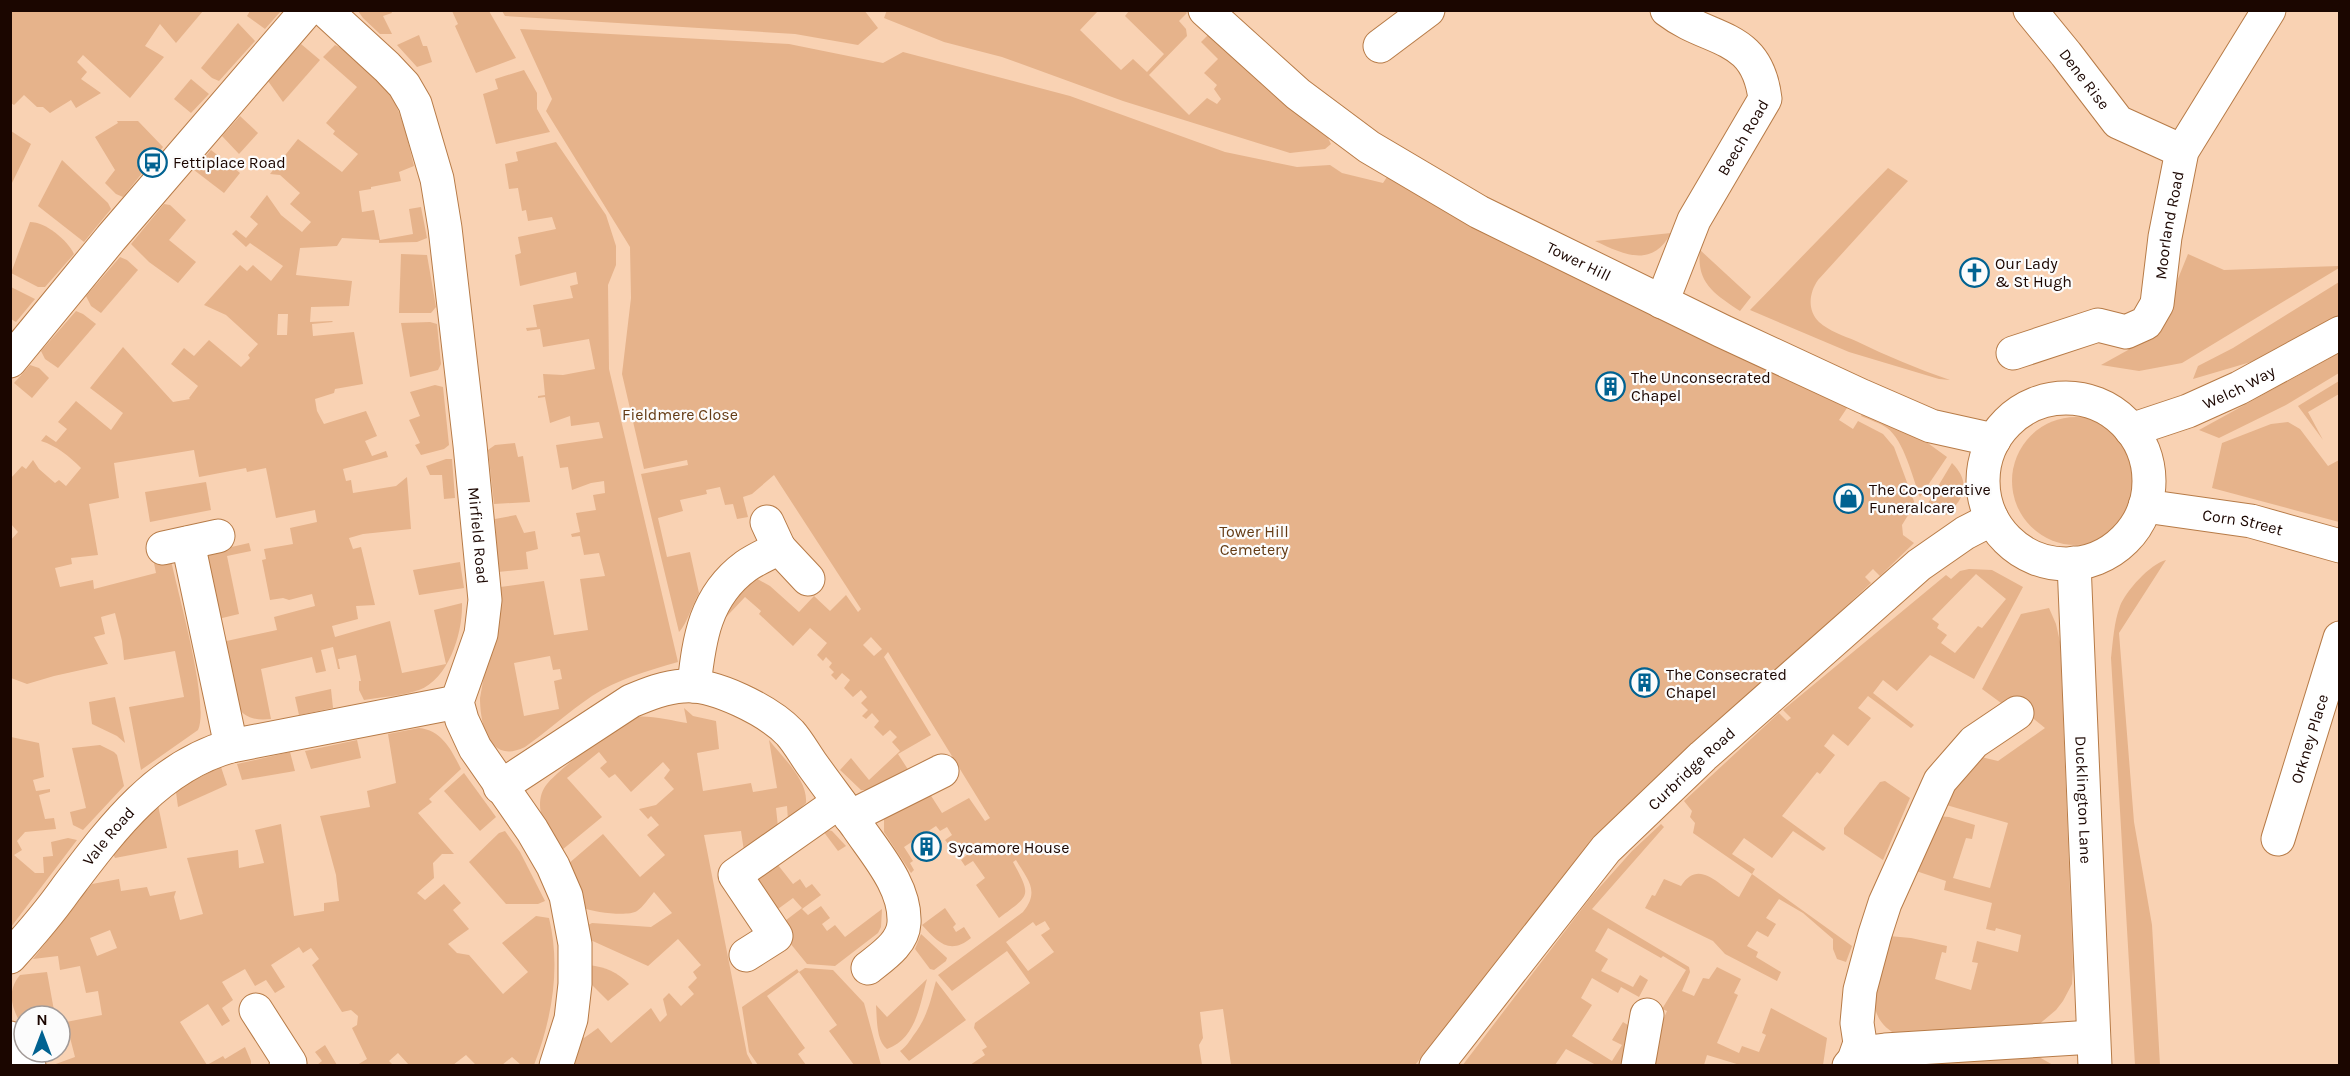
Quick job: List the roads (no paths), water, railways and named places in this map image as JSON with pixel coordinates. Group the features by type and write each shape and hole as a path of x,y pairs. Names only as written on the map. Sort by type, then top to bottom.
{"street":[{"path":"10,361 111,237 308,10"},
{"name":"Mirfield Road","path":"325,10 396,76 410,95 422,125 440,190 477,512 484,600 481,634 457,702"},
{"name":"Tower Hill","path":"1205,10 1298,94 1372,149 1479,212 1791,364 1932,426 1994,440"},
{"name":"Beech Road","path":"1662,302 1694,220 1765,99 1763,81 1754,61 1736,45 1667,10"},
{"name":"Dene Rise","path":"2030,10 2118,122 2182,151"},
{"name":"Moorland Road","path":"2013,353 2098,325 2126,332 2146,323 2157,304 2165,237 2182,151 2269,10"},
{"path":"1380,46 1417,14"},
{"name":"Welch Way","path":"2131,430 2188,411 2239,388 2340,333"},
{"path":"2076,398 2101,406 2123,420 2139,441 2148,466 2149,492 2141,517 2126,539 2106,555 2081,563 2052,564 2025,554 2002,535 1988,510 1982,482 1987,454 1994,440 2001,428 2022,409 2050,399 2076,398"},
{"name":"Corn Street","path":"2145,506 2251,521 2340,546"},
{"name":"Curbridge Road","path":"1436,1065 1606,849 1703,756 1919,565 1965,533 1992,519"},
{"path":"694,686 705,618 726,585 746,567 773,535 808,579"},
{"path":"189,542 231,746"},
{"name":"Ducklington Lane","path":"1851,1063 1869,1052 1885,1050 2094,1051 2074,563"},
{"name":"Orkney Place","path":"2278,839 2340,638"},
{"path":"500,787 631,701 659,690 694,686 738,699 765,714 790,733 891,876 904,906 904,926 895,946 868,968"},
{"path":"457,702 462,720 475,748 532,830 553,866 566,896 575,944 575,984 569,1028 556,1065"},
{"name":"Vale Road","path":"10,957 134,805 182,768 208,754 231,746 457,702"},
{"name":"Ducklington Lane","path":"1851,1063 1860,1043 1857,1023 1860,990 1872,944 1885,903 1936,790 1950,767 1974,742 2018,713"},
{"path":"746,955 776,936 735,875 844,809 942,771"},
{"path":"256,1010 290,1063 286,1065"},
{"path":"1638,1065 1647,1015"},
{"path":"10,1038 29,1065"}],"place":[{"name":"Fettiplace Road","path":"152,162"},
{"name":"Our Lady & St Hugh","path":"1974,272"},
{"name":"The Unconsecrated Chapel","path":"1610,386"},
{"name":"The Co-operative Funeralcare","path":"1848,498"},
{"name":"The Consecrated Chapel","path":"1645,683"},
{"name":"Sycamore House","path":"927,847"}],"park label":[{"name":"Fieldmere Close","path":"680,414"},
{"name":"Tower Hill Cemetery","path":"1254,540"}]}
